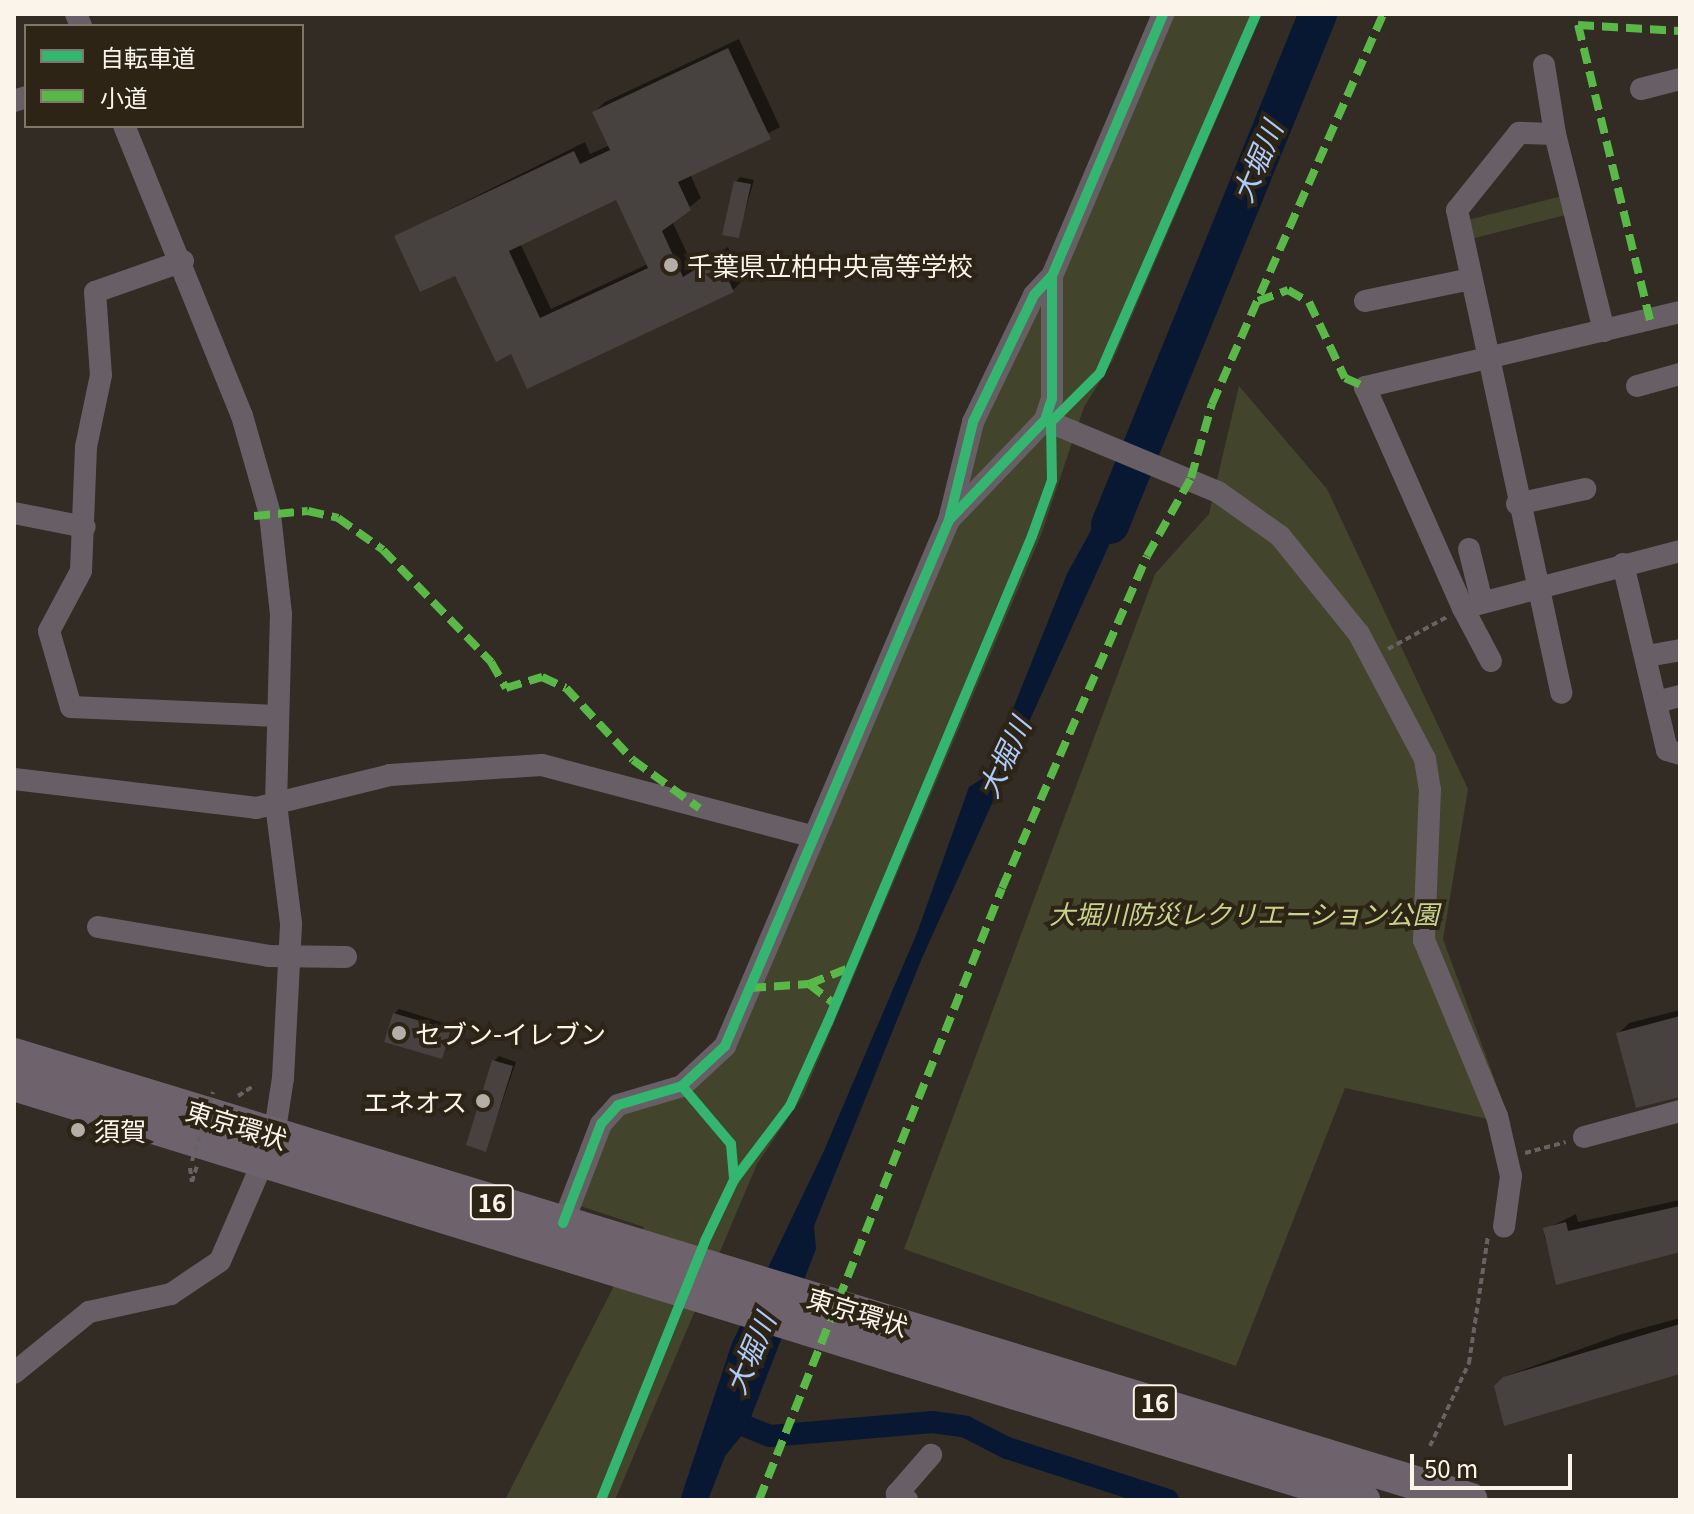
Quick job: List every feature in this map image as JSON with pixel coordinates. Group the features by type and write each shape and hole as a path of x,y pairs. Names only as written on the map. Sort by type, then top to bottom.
{"highway":[{"name":"東京環状","path":"14,1055 245,1112 270,1148 706,1282 1471,1500"},
{"name":"東京環状","path":"14,1084 563,1223 706,1282"},
{"name":"東京環状","path":"837,1318 1363,1500"}],"street":[{"path":"563,1223 609,1114 648,1093 682,1086 725,1046 810,836 949,520 973,422 1034,295 1052,276 1163,14"},
{"path":"1544,65 1555,134 1604,331"},
{"path":"1641,89 1680,79"},
{"path":"14,1373 89,1312 171,1294 220,1261 270,1148 290,955 276,804 281,614 265,488 183,261 125,128"},
{"path":"1555,134 1519,133 1457,210 1517,504 1540,584 1561,693"},
{"path":"183,261 95,292 101,375 86,447 81,571 49,631 71,707 277,716"},
{"path":"1052,276 1054,423"},
{"path":"1365,301 1471,279"},
{"path":"1491,661 1472,605 1365,387 1680,312"},
{"path":"1637,386 1680,374"},
{"path":"1054,423 1181,474 1280,536 1370,659 1422,784 1424,940 1507,1159 1504,1227"},
{"path":"949,520 1054,423"},
{"path":"1517,504 1585,489"},
{"path":"14,513 85,527"},
{"path":"1469,549 1472,605"},
{"path":"1472,605 1540,584 1680,551"},
{"path":"1623,564 1667,750 1680,754"},
{"path":"1647,656 1680,650"},
{"path":"1657,702 1680,696"},
{"path":"14,779 229,808 276,804 390,775 542,765 810,836"},
{"path":"98,927 290,955 346,957"},
{"path":"1584,1137 1680,1111"},
{"path":"897,1498 931,1455"}],"path":[{"path":"1370,659 1472,605"},
{"path":"195,1162 213,1092"},
{"path":"1507,1159 1584,1137"},
{"path":"1430,1446 1469,1363 1484,1241 1504,1227"}],"green space":[{"path":"1171,14 1262,14 1113,360 1084,407 1041,535 803,1096 757,1164 615,1500 505,1500 644,1227 577,1205 607,1127 630,1108 696,1086 977,433"},
{"path":"1570,194 1577,212 1463,241 1460,222"},
{"name":"大堀川防災レクリエーション公園","path":"1239,386 1327,489 1468,789 1443,939 1511,1124 1345,1088 1236,1366 904,1249 1155,574 1209,514"}],"water":[{"path":"1122,474 1139,479 922,958 814,1226 816,1249 746,1430 725,1456 708,1500 680,1500 732,1343 823,1153 917,933 969,787 986,776 1067,574"}],"building":[{"path":"728,48 771,139 678,182 691,210 662,231 683,277 717,256 734,292 527,389 511,354 496,362 455,276 420,292 394,236 574,151 580,164 610,150 592,112","holes":["616,200 648,268 540,318 509,251"]},
{"path":"734,181 751,184 739,238 722,235"},
{"path":"393,1013 451,1030 442,1059 384,1042"},
{"path":"1680,1016 1680,1097 1636,1108 1616,1033"},
{"path":"492,1060 513,1066 486,1152 466,1145"},
{"path":"1680,1206 1680,1252 1556,1285 1543,1228 1566,1222 1568,1231"},
{"path":"1680,1324 1680,1374 1504,1426 1494,1386 1503,1377"}],"waterway":[{"name":"大堀川","path":"1110,525 1318,14"},
{"path":"725,1418 770,1436 932,1422 966,1427 1007,1448 1168,1500"}],"marked path":[{"path":"759,1500 1002,888 1147,556 1191,478 1212,404 1383,14"},
{"path":"1650,320 1578,25 1680,31"},
{"path":"1258,301 1288,290 1309,302 1345,378 1365,387"},
{"path":"254,516 308,511 338,518 383,550 491,662 506,688 542,677 566,688 633,760 699,808"},
{"path":"809,984 849,968"},
{"path":"750,988 809,984 835,1004"}],"cycle path":[{"path":"563,1223 601,1124 618,1105 682,1086 725,1046 949,520 973,422 1034,295 1052,276 1163,14"},
{"path":"601,1500 705,1241 734,1180 790,1106 828,1022 1032,536 1052,480 1051,422 1100,373 1256,14"},
{"path":"949,520 1045,420 1052,399 1052,276"},
{"path":"682,1086 731,1144 734,1180"}],"place":[{"name":"千葉県立柏中央高等学校","path":"671,265"},
{"name":"セブン-イレブン","path":"399,1033"},
{"name":"エネオス","path":"483,1101"},
{"name":"須賀","path":"78,1130"}]}
